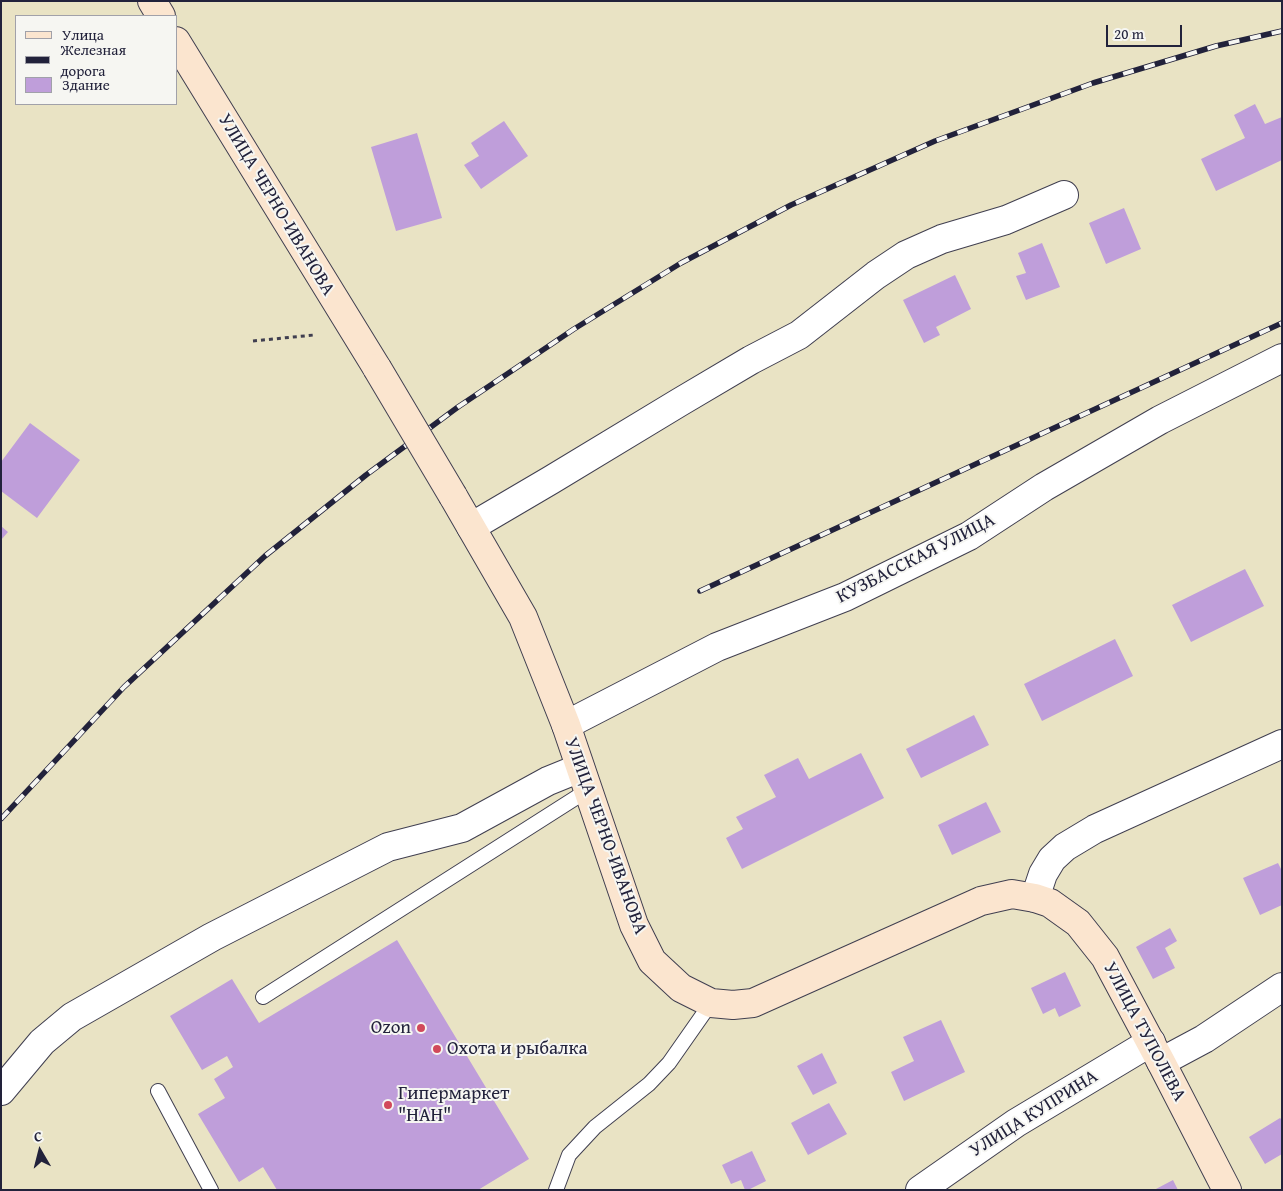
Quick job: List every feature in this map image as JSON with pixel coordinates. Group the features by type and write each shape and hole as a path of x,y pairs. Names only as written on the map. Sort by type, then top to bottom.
{"main road":[{"path":"152,1 160,15"},
{"name":"УЛИЦА ЧЕРНО-ИВАНОВА","path":"178,44 376,368 523,617 566,725 634,925 652,960 681,988 711,1003 732,1005 753,1002 982,901 1012,894 1035,898"},
{"name":"УЛИЦА ТУПОЛЕВА","path":"1035,898 1050,903 1078,923 1104,957 1156,1052 1227,1190"}],"street":[{"path":"471,526 751,360 799,335 876,275 906,255 942,239 1006,220 1064,195"},
{"name":"КУЗБАССКАЯ УЛИЦА","path":"566,725 717,647 845,597 969,536 1044,487 1160,420 1282,358"},
{"path":"1035,898 1043,874 1052,860 1065,847 1095,829 1282,744"},
{"path":"1,1091 42,1042 72,1017 212,938 388,847 462,828 548,782 584,779"},
{"name":"УЛИЦА КУПРИНА","path":"920,1190 1016,1123 1156,1052 1204,1039 1282,987"}],"lane":[{"path":"263,997 584,779"},
{"path":"556,1190 569,1155 595,1127 648,1084 669,1064 711,1003"},
{"path":"158,1091 211,1190"}],"path":[{"path":"253,341 314,335"}],"building":[{"path":"1255,104 1265,124 1282,117 1282,160 1216,191 1201,159 1245,138 1234,115"},
{"path":"504,121 528,156 481,189 464,165 479,156 471,143"},
{"path":"417,133 442,218 396,231 371,147"},
{"path":"1124,208 1141,249 1106,264 1089,223"},
{"path":"1042,243 1060,287 1026,300 1016,276 1026,273 1018,253"},
{"path":"955,275 971,309 936,327 940,335 924,343 903,300"},
{"path":"30,423 80,460 37,518 1,491 1,462"},
{"path":"1,526 8,532 1,540"},
{"path":"1245,569 1264,606 1191,642 1172,605"},
{"path":"1115,639 1133,676 1042,721 1024,684"},
{"path":"974,715 989,745 921,778 906,749"},
{"path":"861,753 884,798 742,869 726,838 743,829 736,817 776,797 764,775 798,758 809,779"},
{"path":"986,802 1001,832 952,855 938,825"},
{"path":"1278,863 1282,871 1282,905 1260,915 1243,878"},
{"path":"1170,928 1177,941 1165,948 1175,968 1153,979 1136,947"},
{"path":"397,940 529,1159 478,1190 277,1190 263,1167 239,1182 198,1114 225,1098 214,1079 233,1067 227,1056 202,1070 170,1016 232,979 259,1023"},
{"path":"1065,972 1081,1006 1059,1017 1055,1008 1043,1014 1031,988"},
{"path":"941,1020 965,1072 904,1101 891,1072 914,1061 903,1037"},
{"path":"822,1053 837,1083 813,1095 797,1066"},
{"path":"829,1103 847,1134 808,1155 791,1123"},
{"path":"1280,1118 1282,1120 1282,1154 1265,1164 1249,1137"},
{"path":"752,1151 766,1181 745,1190 741,1180 731,1184 722,1165"},
{"path":"1173,1180 1178,1190 1154,1190"}],"railway":[{"path":"1,819 124,687 265,556 366,475 458,407 574,329 681,263 791,205 935,141 1093,83 1216,46 1282,31"},
{"path":"700,591 1282,323"}],"place":[{"name":"Ozon","path":"421,1028"},
{"name":"Охота и рыбалка","path":"437,1049"},
{"name":"Гипермаркет \"НАН\"","path":"388,1105"}]}
